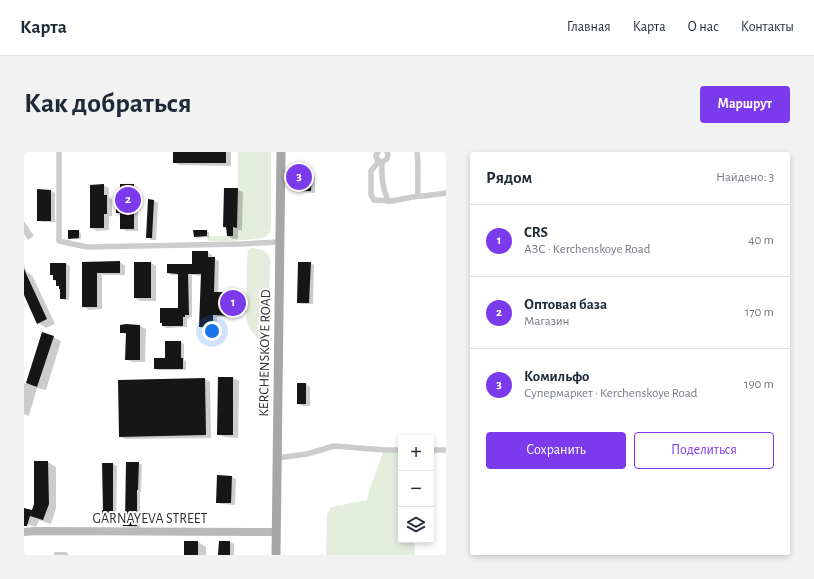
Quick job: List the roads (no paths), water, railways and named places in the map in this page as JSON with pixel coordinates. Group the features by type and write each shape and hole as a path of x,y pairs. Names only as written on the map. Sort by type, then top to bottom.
{"main road":[{"name":"KERCHENSKOYE ROAD","path":"276,555 280,152"}],"street":[{"path":"59,152 59,241 87,247 279,242"},
{"path":"378,152 376,157 381,161 383,180 388,201"},
{"path":"389,152 387,159 381,161 371,171 371,195 374,200 403,200 418,196 446,193"},
{"path":"417,152 418,196"},
{"path":"277,458 307,454 334,446 398,450"},
{"path":"434,450 446,450"},
{"name":"GARNAYEVA STREET","path":"24,532 276,532"}],"place":[{"name":"Комильфо","path":"299,177"},
{"name":"Оптовая база","path":"128,200"},
{"name":"CRS","path":"233,303"}]}
